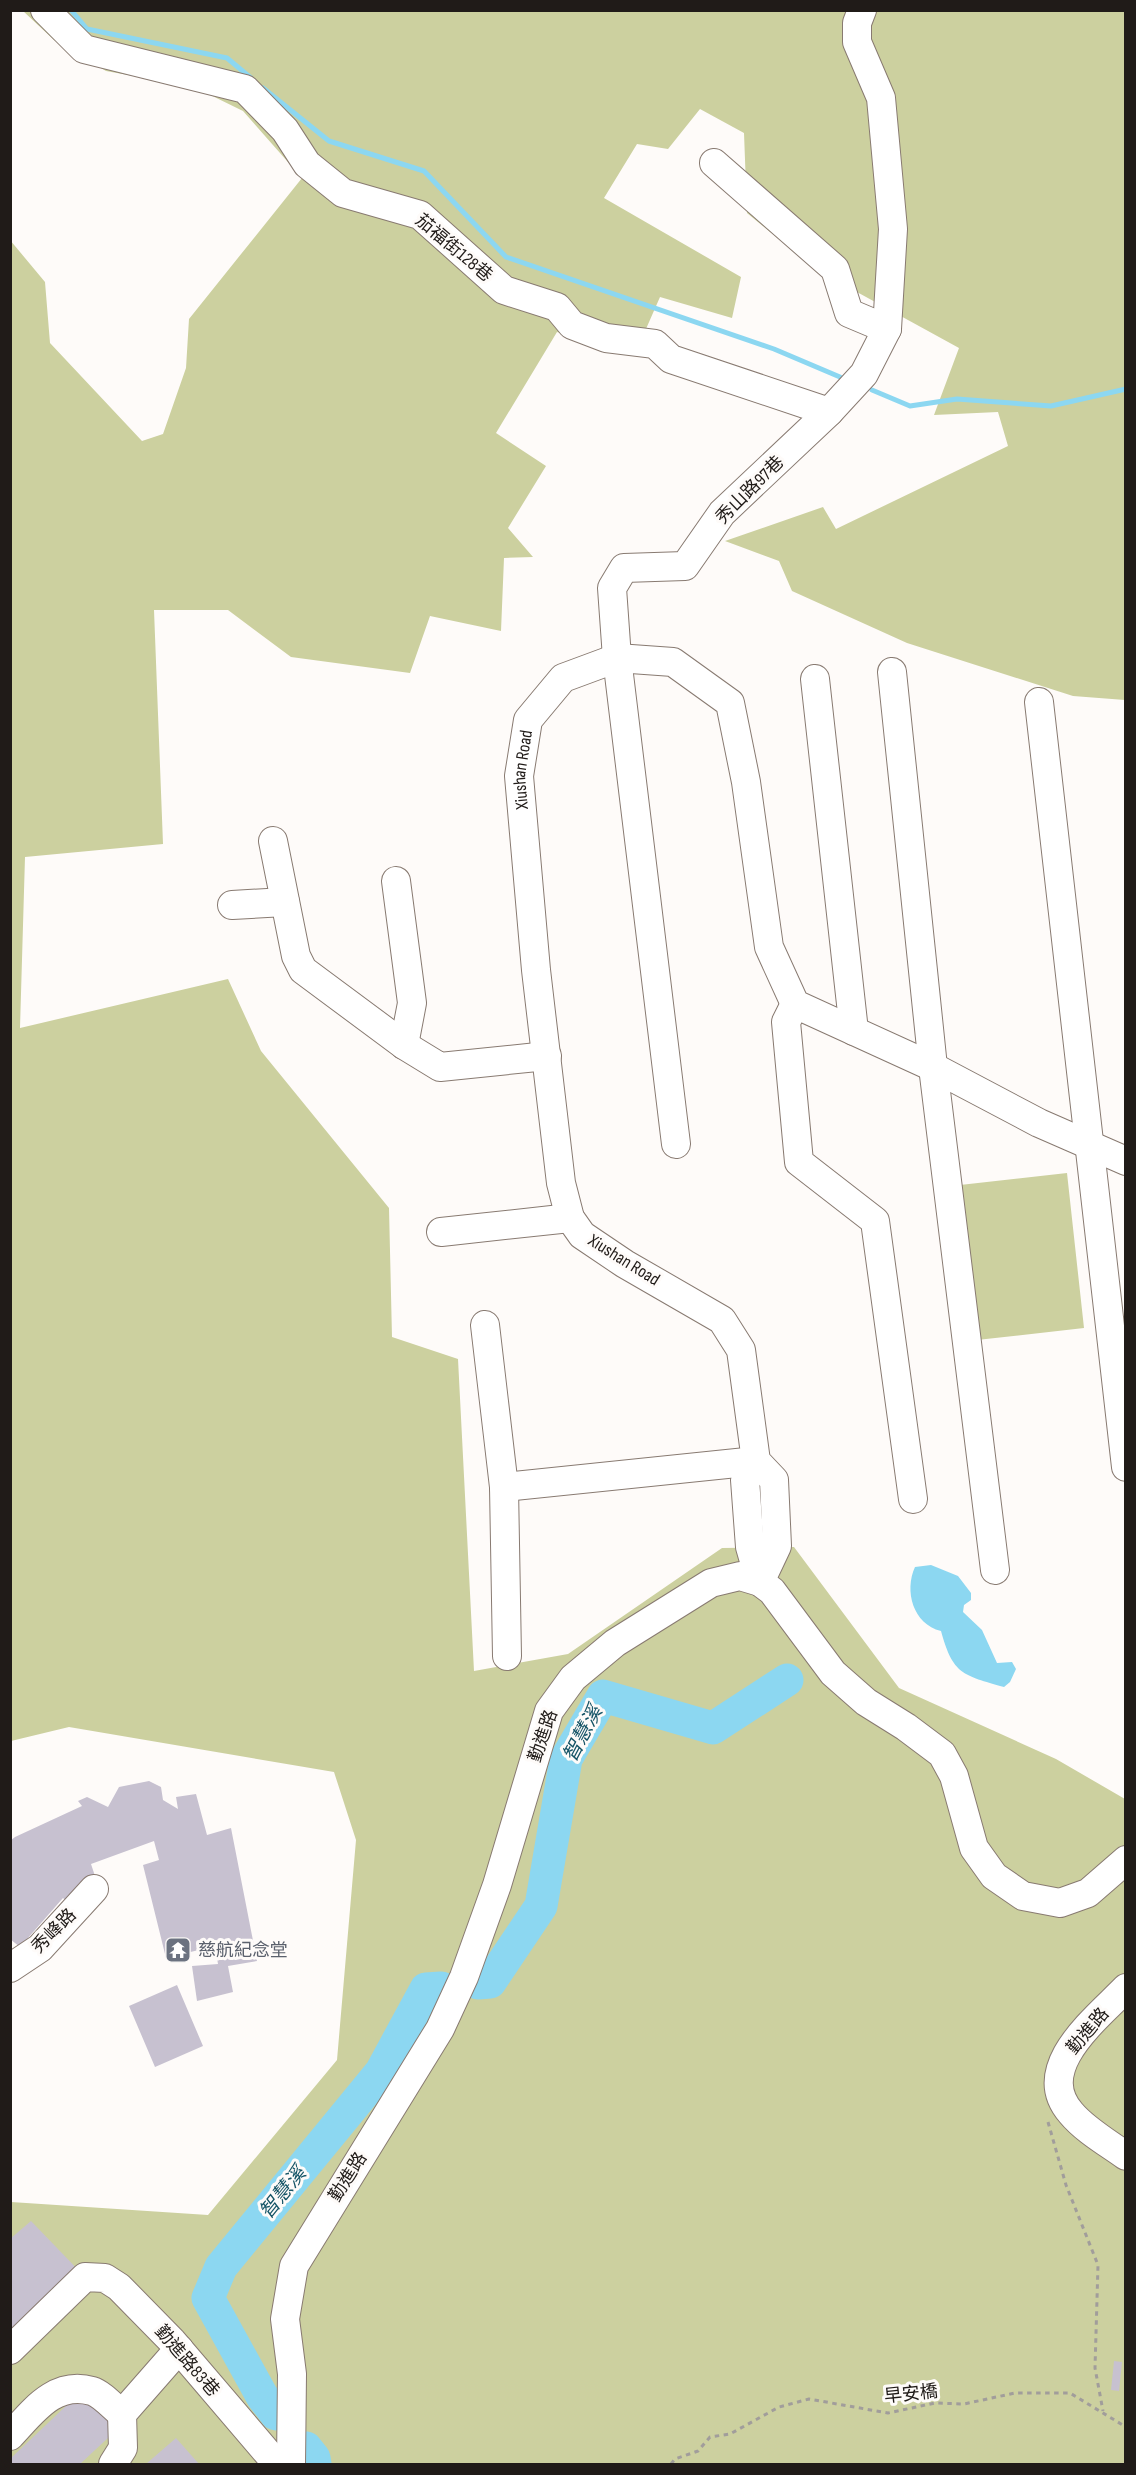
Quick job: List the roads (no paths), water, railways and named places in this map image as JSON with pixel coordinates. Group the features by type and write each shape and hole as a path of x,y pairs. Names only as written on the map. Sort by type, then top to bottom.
{"street":[{"name":"茄福街128巷","path":"45,10 84,49 245,89 285,130 307,164 343,193 420,215 504,290 557,307 572,325 606,338 655,344 671,359 829,412"},
{"path":"829,412 864,374 887,329 893,229 881,98 857,42 857,23 862,10"},
{"path":"714,163 835,269 849,313 887,329"},
{"name":"秀山路97巷","path":"617,658 612,588 624,568 685,566 722,513 829,412"},
{"path":"617,658 676,1144"},
{"name":"Xiushan Road","path":"756,1461 741,1350 722,1320 625,1264 582,1234 570,1218 561,1183 546,1056 519,776 528,720 563,678 617,658 673,662 729,703 746,782 769,947 795,1004"},
{"path":"892,672 933,1067 995,1570"},
{"path":"815,679 854,1031"},
{"path":"1039,702 1125,1467"},
{"path":"273,841 296,956 303,970 404,1045 440,1067 546,1056"},
{"path":"396,881 412,1003 404,1045"},
{"path":"232,905 285,902"},
{"path":"913,1499 875,1221 799,1162 786,1022 795,1004 933,1067 1090,1146 1125,1161"},
{"path":"441,1232 570,1218"},
{"path":"485,1325 504,1487 507,1656"},
{"path":"504,1487 756,1461 774,1480 777,1546 760,1582 772,1591 833,1673 866,1702 906,1727 942,1754 954,1776 974,1848 994,1876 1023,1896 1060,1903 1088,1893 1125,1860"},
{"name":"勤進路","path":"291,2464 292,2374 285,2319 294,2266 440,2029 497,1885 549,1711 573,1678 615,1643 711,1583 740,1576 760,1582"},
{"name":"秀峰路","path":"10,1968 40,1948 94,1889"},
{"name":"勤進路","path":"1125,1988 1068,2052 1058,2073 1062,2099 1071,2114 1125,2156"},
{"name":"勤進路83巷","path":"10,2350 85,2277 105,2278 119,2287 179,2349 277,2464"},
{"path":"112,2464 123,2448 122,2414 179,2349"},
{"path":"10,2436 48,2397 66,2391 93,2391 122,2414"}],"water":[{"path":"931,1565 958,1576 971,1593 971,1600 964,1605 963,1612 982,1630 997,1663 1012,1662 1016,1669 1010,1682 1004,1687 969,1676 962,1671 950,1657 941,1631 931,1627 918,1614 911,1596 912,1576 915,1567"}],"waterway":[{"path":"71,10 87,29 227,58 251,78"},
{"path":"263,88 329,141 424,171 506,257 774,349 840,377"},
{"path":"872,390 910,406 957,399 1051,406 1126,389"},
{"name":"智慧溪","path":"478,1983 490,1982 541,1906 566,1759 603,1696 713,1728 787,1680"},
{"name":"智慧溪","path":"276,2414 262,2396 208,2298 221,2267 381,2072 426,1989 441,1988"},
{"name":"智慧溪","path":"306,2448 314,2458 315,2464"}],"place":[{"name":"慈航紀念堂","path":"178,1950"}]}
